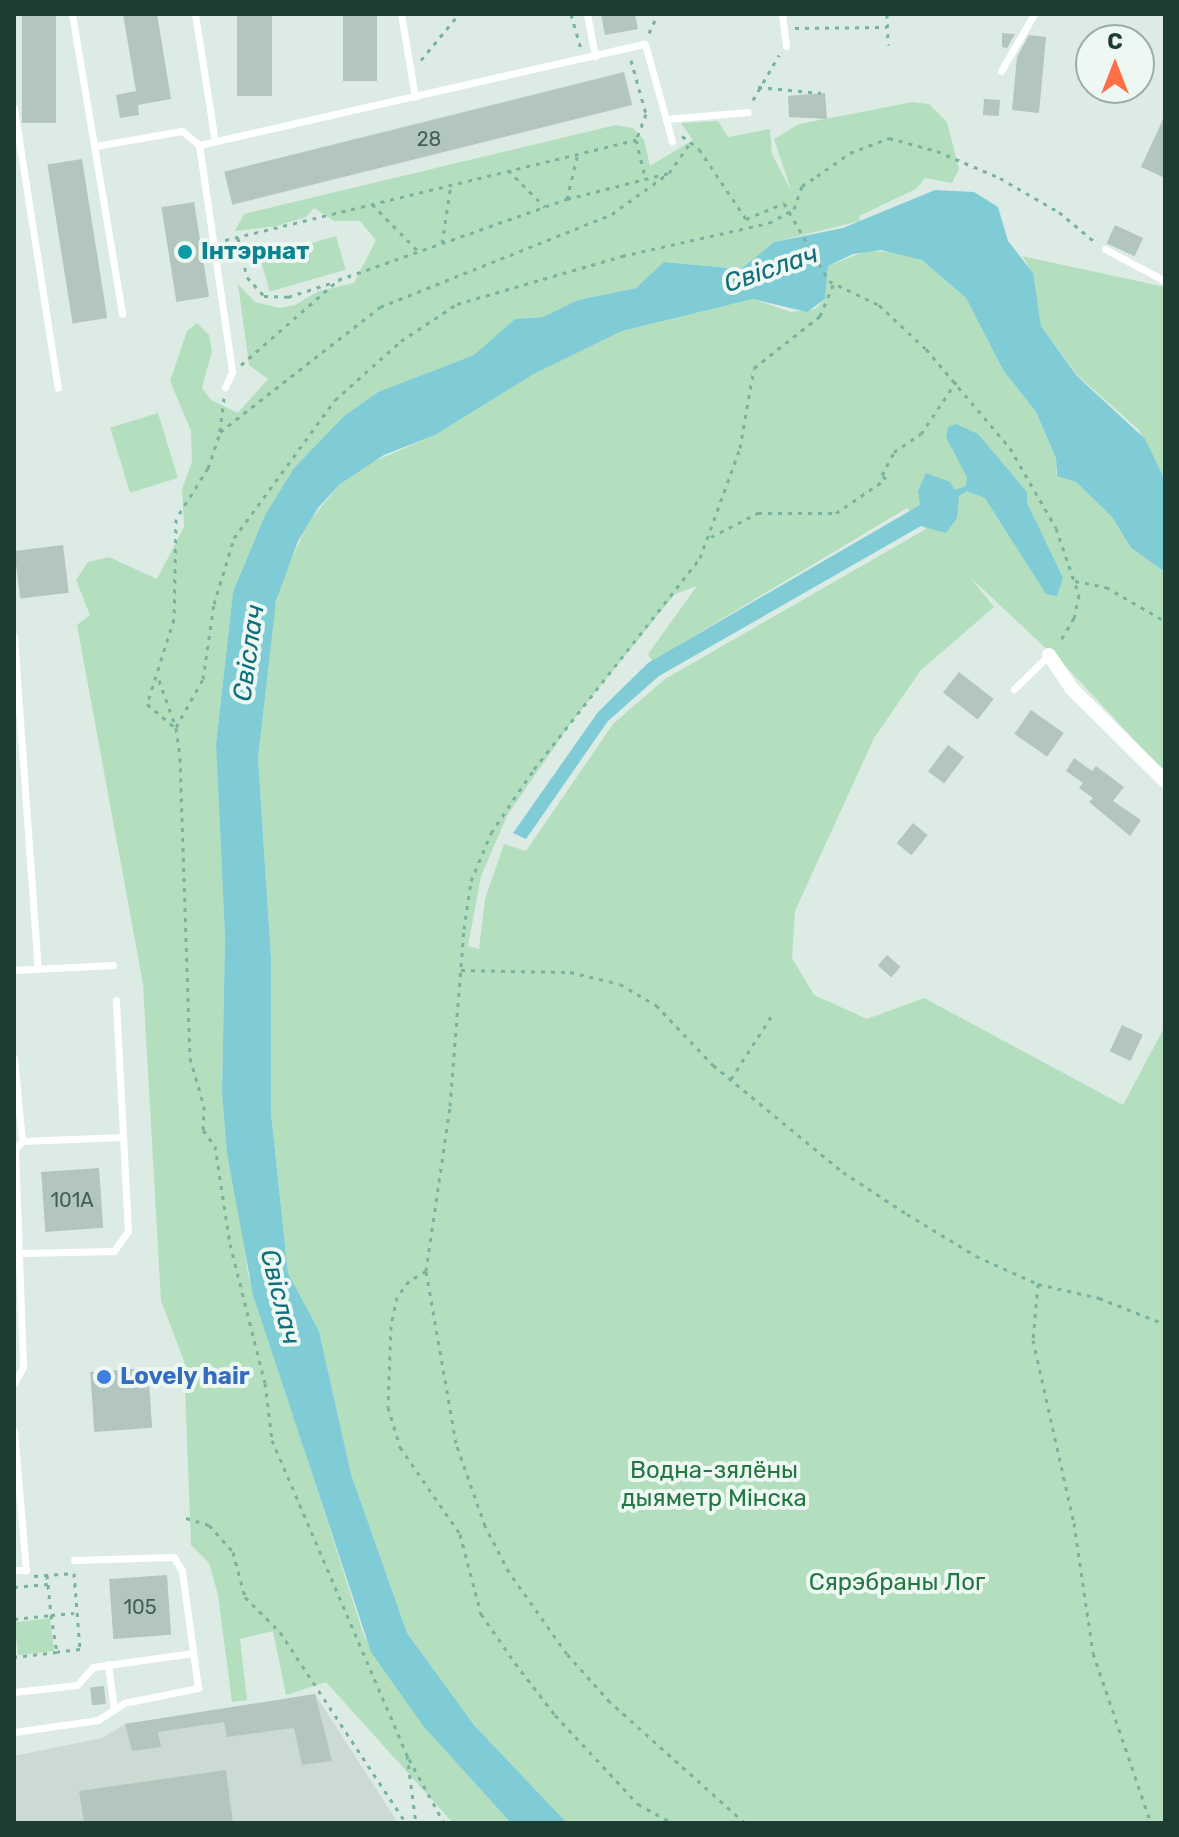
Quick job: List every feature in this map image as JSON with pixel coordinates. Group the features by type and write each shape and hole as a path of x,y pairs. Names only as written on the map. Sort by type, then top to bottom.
{"street":[{"path":"1049,655 1071,688 1165,781"}],"lane":[{"path":"72,14 122,314"},
{"path":"195,14 215,141"},
{"path":"401,14 415,97"},
{"path":"587,14 595,56"},
{"path":"782,14 786,46"},
{"path":"1001,71 1034,14"},
{"path":"199,145 645,44 672,141"},
{"path":"14,108 58,388"},
{"path":"666,119 748,112"},
{"path":"95,146 182,131 199,145 232,372 225,387"},
{"path":"1105,249 1165,281"},
{"path":"14,637 38,969"},
{"path":"1014,689 1049,655"},
{"path":"14,970 113,965"},
{"path":"23,1253 114,1251 128,1231 116,1000"},
{"path":"14,1058 22,1141"},
{"path":"14,1383 23,1367 23,1253 15,1149 22,1141 122,1137"},
{"path":"14,1431 26,1570 14,1570"},
{"path":"14,1732 98,1720 114,1710 198,1688 182,1571 174,1557 74,1560"},
{"path":"14,1692 77,1685 86,1671 108,1664 193,1653"},
{"path":"108,1664 114,1710"}],"path":[{"path":"410,73 459,14"},
{"path":"645,44 658,14"},
{"path":"887,14 888,45"},
{"path":"795,28 887,27"},
{"path":"748,112 758,87 786,46"},
{"path":"628,48 646,114 636,140 645,176"},
{"path":"758,87 786,94 821,93"},
{"path":"672,141 684,135 691,141 746,219 784,203 829,281 879,305 956,382 1018,461 1056,528 1079,595 1074,618 1049,655"},
{"path":"176,728 203,679 214,604 234,538 335,400 401,341 457,304 622,256 739,232 791,214 802,186 850,153 889,138 937,151 1000,178 1059,212 1105,249"},
{"path":"213,242 636,140"},
{"path":"220,432 380,307 612,214 669,173 691,141"},
{"path":"567,199 578,153"},
{"path":"508,170 545,207"},
{"path":"238,238 247,277 264,296 288,297 567,199 645,176 669,173"},
{"path":"442,243 451,184"},
{"path":"372,204 419,252"},
{"path":"232,372 274,342 338,280"},
{"path":"745,1823 610,1702 567,1654 509,1572 485,1526 456,1443 426,1271 437,1170 450,1106 471,881 491,833 534,769 700,558 711,537 740,448 754,368 820,316 833,285"},
{"path":"711,537 750,521 758,513 836,513 886,479 882,475 894,452 921,434 956,382"},
{"path":"176,728 147,704 148,692 159,680 174,619 176,519 208,468 220,432 225,387"},
{"path":"1075,581 1106,587 1165,621"},
{"path":"159,680 176,728 184,790 190,1058 265,1383 272,1440 407,1755 444,1823"},
{"path":"461,970 554,970 620,984 656,1005 731,1079 843,1172 894,1206 976,1256 1038,1284 1099,1298 1165,1324"},
{"path":"731,1079 774,1012"},
{"path":"426,1271 409,1281 397,1297 391,1326 388,1407 400,1447 460,1534 481,1614 515,1663 555,1715 638,1804 672,1823"},
{"path":"1038,1284 1033,1340 1074,1523 1093,1653 1151,1823"},
{"path":"186,1518 209,1525 233,1552 245,1597 280,1632 406,1823"},
{"path":"14,1657 80,1649 74,1573 25,1576"},
{"path":"47,1575 57,1652"},
{"path":"14,1587 48,1584"},
{"path":"14,1619 76,1613"},
{"path":"407,1755 416,1823"}],"shaded area":[{"path":"315,1694 398,1823 14,1823 14,1756 102,1738 125,1724"}],"green space":[{"path":"913,102 929,104 947,122 959,169 952,183 925,178 916,189 859,216 860,221 774,242 741,269 665,262 636,288 578,300 543,317 523,318 474,355 378,392 344,416 294,468 265,515 233,592 216,744 225,937 222,1092 248,1274 364,1636 424,1727 511,1823 453,1823 326,1682 286,1695 273,1631 240,1639 247,1700 232,1702 218,1595 209,1563 191,1545 184,1361 161,1301 143,984 77,625 90,615 76,580 88,562 109,557 157,579 184,527 182,489 192,462 191,431 170,381 187,331 197,323 209,335 212,351 202,388 211,400 238,413 268,379 249,365 238,284 255,302 280,308 295,305 319,291 354,283 376,240 360,221 334,221 314,208 306,217 277,226 235,231 244,214 616,125 633,128 644,140 650,166 693,140 681,123 718,121 728,137 770,129 772,154 792,193 774,139 799,124"},
{"path":"336,236 346,270 270,291 260,258"},
{"name":"Водна-зялёны дыяметр Мінска","path":"866,251 896,252 922,260 966,298 1003,370 1036,412 1056,458 1056,474 1076,482 1112,517 1131,548 1165,572 1165,773 1073,674 970,577 994,607 921,670 874,738 795,911 792,958 814,995 867,1019 924,998 1123,1105 1165,1026 1165,1823 567,1823 474,1725 407,1633 351,1474 319,1331 288,1273 271,1113 271,958 258,757 271,623 282,579 308,523 340,484 368,464 435,435 534,374 622,331 753,299 791,312 815,309 825,299 828,266","holes":["907,508 926,529 665,679 613,724 526,851 504,844 485,899 479,949 468,946 481,876 508,814 574,719 675,594 697,586 648,654 652,661"]},
{"path":"1022,256 1165,287 1165,480 1138,429 1078,376 1041,326 1028,265"},
{"path":"158,413 178,478 130,493 110,428"},
{"path":"50,1618 54,1651 18,1655 14,1622"}],"water":[{"name":"Свіслач","path":"935,190 974,192 998,207 1008,241 1033,273 1041,326 1077,376 1145,439 1165,480 1165,572 1131,548 1112,517 1076,482 1057,476 1056,458 1036,412 1003,370 966,298 922,260 881,250 853,254 828,266 825,299 807,312 753,299 622,331 534,374 435,435 384,455 340,484 318,508 298,541 276,601 258,757 271,958 271,1113 288,1273 319,1331 351,1474 407,1633 474,1725 567,1823 511,1823 424,1727 371,1652 253,1295 227,1153 222,1092 225,937 216,744 233,592 265,515 294,468 344,416 378,392 474,355 515,319 543,317 578,300 636,288 664,262 741,269 774,242 843,228"},
{"path":"956,424 978,434 1027,492 1027,503 1063,578 1057,596 1046,594 985,498 967,491 959,496 957,518 946,533 921,526 659,676 608,721 526,839 513,833 598,712 648,663 920,505 918,491 926,473 950,482 955,490 966,486 967,477 946,437 948,427"}],"building":[{"path":"22,14 56,14 56,123 22,123"},
{"path":"123,14 157,14 171,99 138,105 139,115 120,118 116,95 136,91"},
{"path":"237,14 272,14 272,96 237,96"},
{"path":"343,14 377,14 377,81 343,81"},
{"path":"601,14 635,14 638,29 605,35"},
{"path":"1002,33 1015,34 1007,48 1002,47"},
{"path":"1029,35 1046,37 1039,113 1012,110 1017,57"},
{"path":"624,72 632,105 232,205 224,172"},
{"path":"825,93 827,119 789,117 788,96"},
{"path":"984,99 1000,100 999,116 983,115"},
{"path":"1165,115 1165,178 1141,167"},
{"path":"82,159 107,318 73,323 47,164"},
{"name":"Інтэрнат","path":"194,202 209,297 176,302 161,207"},
{"path":"1115,225 1143,238 1135,256 1107,243"},
{"path":"63,545 69,593 20,599 14,551"},
{"path":"959,672 994,699 978,720 943,692"},
{"path":"1031,710 1064,733 1047,757 1014,734"},
{"path":"948,745 964,757 944,783 928,771"},
{"path":"1074,758 1092,771 1096,766 1124,787 1113,801 1141,820 1130,836 1089,802 1093,798 1079,788 1083,783 1066,771"},
{"path":"913,823 928,835 911,855 897,843"},
{"path":"887,955 901,967 891,977 878,966"},
{"path":"1122,1025 1143,1035 1131,1061 1110,1051"},
{"path":"99,1168 103,1228 45,1232 41,1172"},
{"path":"148,1368 152,1428 94,1432 90,1372"},
{"path":"167,1575 171,1635 113,1639 109,1579"},
{"path":"104,1686 106,1704 92,1705 90,1687"},
{"path":"315,1694 332,1761 302,1765 294,1728 227,1737 224,1722 158,1732 161,1747 132,1751 125,1724"},
{"path":"226,1770 233,1823 84,1823 79,1791"}],"place":[{"name":"Інтэрнат","path":"185,252"},
{"name":"Lovely hair","path":"104,1377"}],"park label":[{"name":"Сярэбраны Лог","path":"897,1583"}]}
